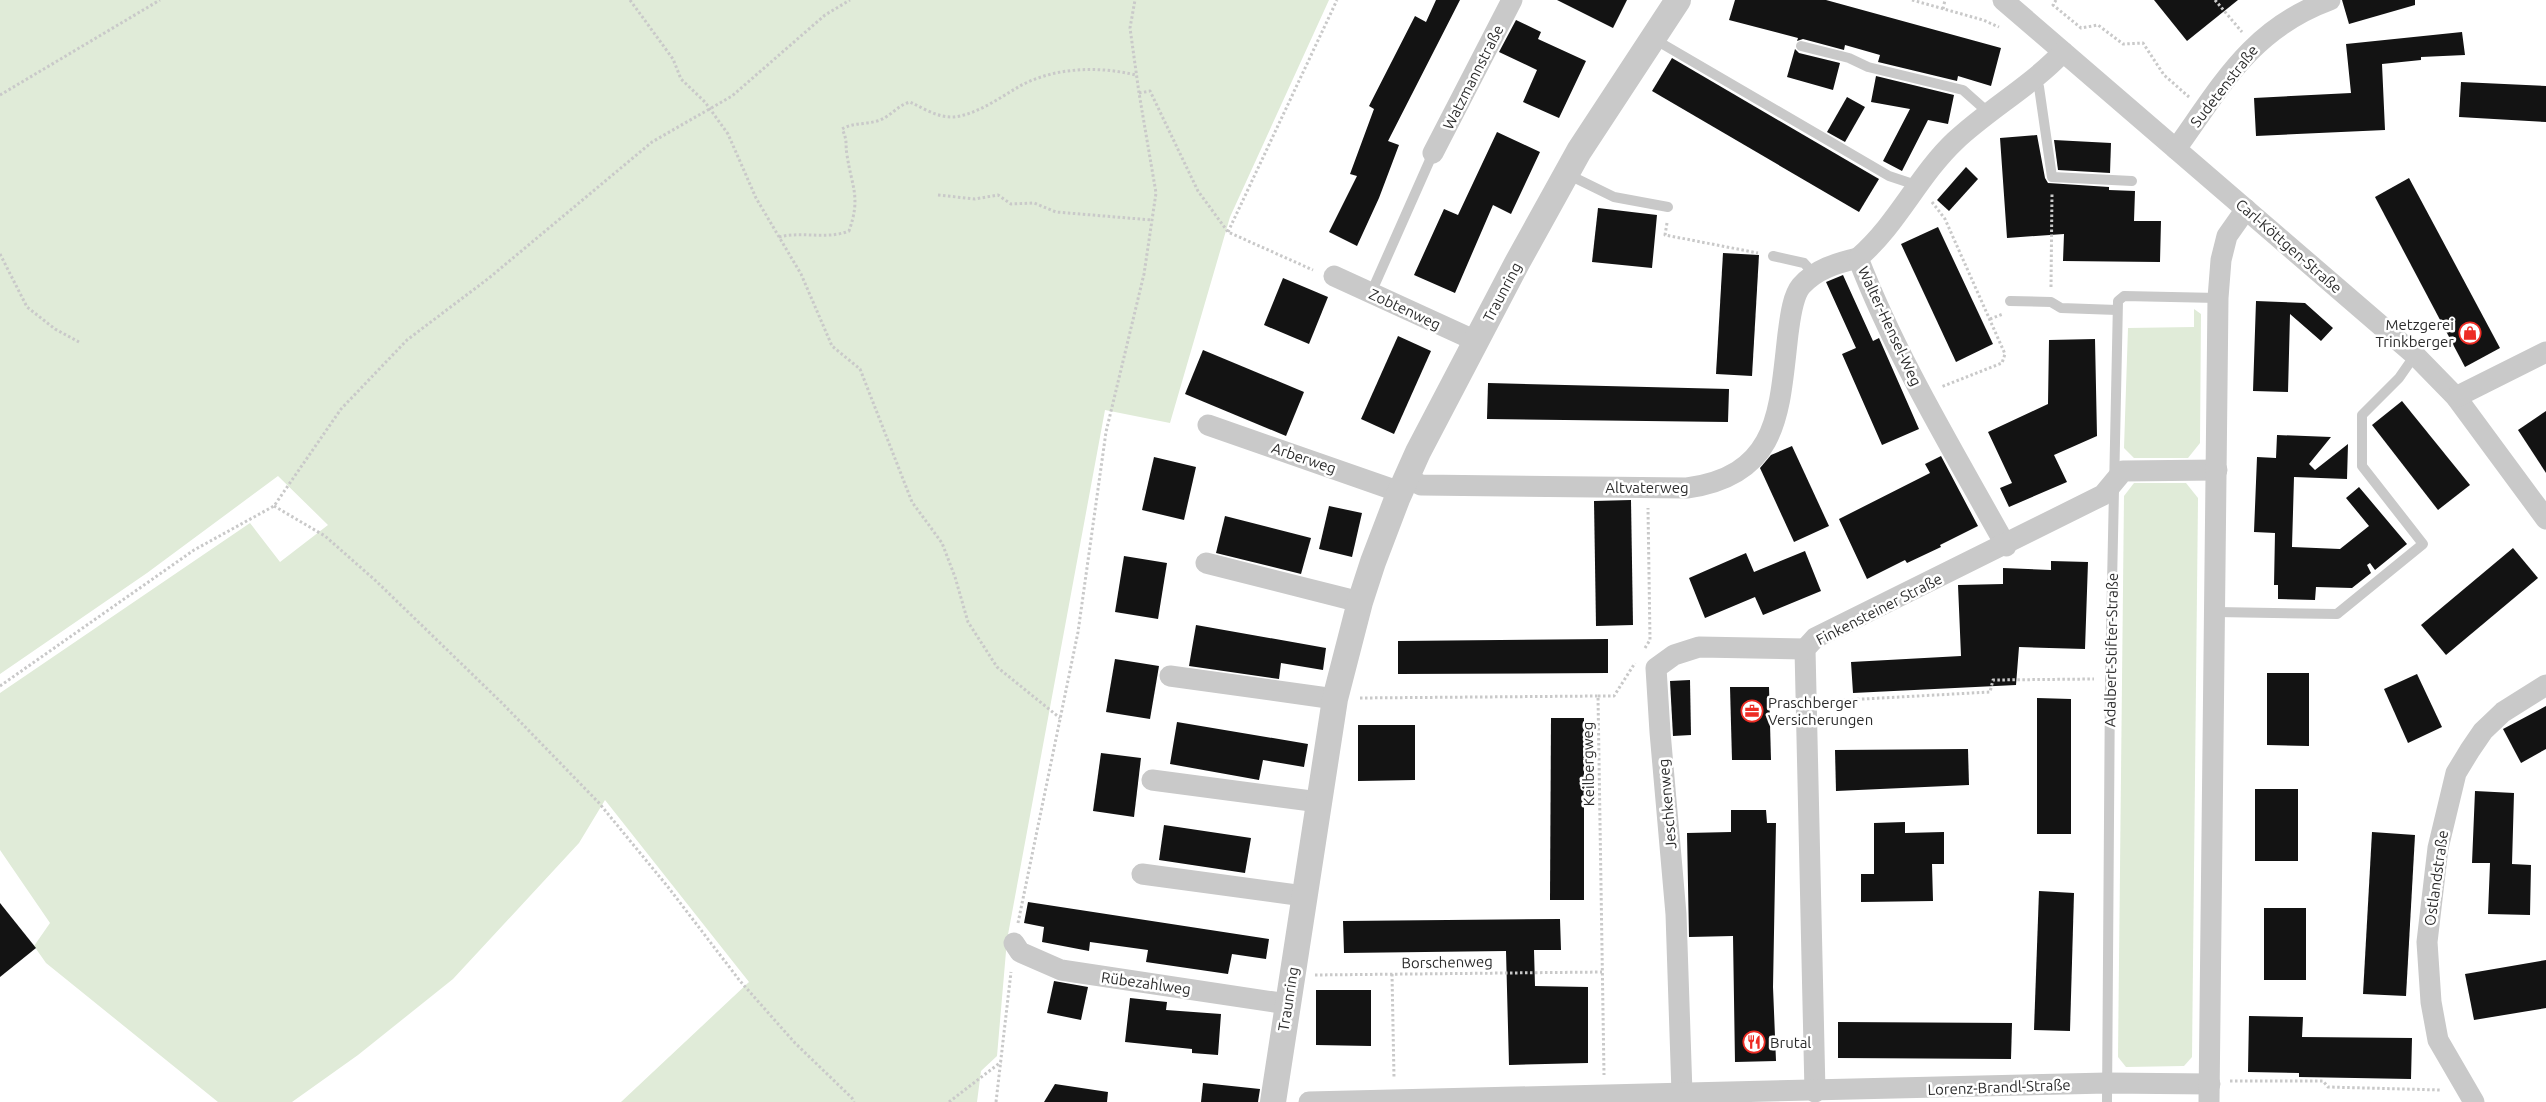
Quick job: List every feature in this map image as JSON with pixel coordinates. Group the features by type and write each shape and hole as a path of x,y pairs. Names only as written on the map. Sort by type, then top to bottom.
{"street":[{"name":"Watzmannstraße","path":"1433,153 1512,0"},
{"name":"Traunring","path":"1273,1102 1336,699 1360,602 1403,485 1476,341 1566,173 1678,0"},
{"name":"Sudetenstraße","path":"2176,149 2253,45 2280,24 2330,0"},
{"name":"Carl-Köttgen-Straße","path":"2010,6 2415,355 2456,397 2546,519"},
{"name":"Walter-Hensel-Weg","path":"2006,546 1922,395 1876,304 1858,258 1878,241 1916,186 1955,141 2034,79 2064,52"},
{"path":"2210,1089 2218,298 2221,260 2227,236 2246,209"},
{"name":"Altvaterweg","path":"1403,485 1687,488 1720,481 1750,463 1763,448 1774,427 1780,401 1790,318 1800,288 1814,274 1838,263 1858,258"},
{"name":"Zobtenweg","path":"1334,276 1476,341"},
{"path":"2456,397 2546,352"},
{"name":"Arberweg","path":"1208,424 1403,485"},
{"name":"Finkensteiner Straße","path":"1815,1092 1804,702 1805,649 1814,638 2006,546 2103,495 2124,471 2129,469 2217,470"},
{"path":"1206,563 1360,602"},
{"name":"Jeschkenweg","path":"1682,1094 1676,914 1656,668 1674,655 1699,647 1805,649"},
{"path":"1170,676 1336,699"},
{"name":"Ostlandstraße","path":"2471,1096 2438,1040 2431,1002 2427,942 2438,848 2456,773 2482,731 2503,712 2546,685"},
{"path":"1152,780 1319,802"},
{"path":"1142,874 1304,896"},
{"name":"Rübezahlweg","path":"1014,943 1020,952 1061,970 1287,1004"},
{"name":"Lorenz-Brandl-Straße","path":"1309,1102 1604,1095 1815,1092 2107,1093 2210,1089"}],"lane":[{"path":"1653,38 1889,176 1916,186"},
{"path":"1801,46 1849,58 1868,67 1963,90 1990,114"},
{"path":"2034,79 2039,87 2052,177 2132,181"},
{"path":"1371,293 1433,153"},
{"path":"1566,173 1614,197 1668,207"},
{"path":"1773,256 1804,263 1814,274"},
{"path":"2010,301 2051,302 2061,308 2117,310 2118,302 2124,296 2218,298"},
{"name":"Adalbert-Stifter-Straße","path":"2107,1093 2110,678 2117,310"},
{"path":"2216,612 2337,614 2423,544 2362,466 2362,415 2399,378 2415,355"}],"path":[{"path":"0,95 160,0"},
{"path":"630,0 673,60 681,79 710,109 728,134 756,198 801,274 832,346 860,369 912,502 942,543 955,577 968,622 997,667 1060,718"},
{"path":"0,686 194,550 274,506 341,409 406,340 489,278 652,142 732,96 824,14 850,0"},
{"path":"996,1102 1014,943 1078,632 1106,432 1144,274 1156,193 1130,28 1135,0"},
{"path":"1228,232 1337,0"},
{"path":"1912,0 2000,27 2010,6"},
{"path":"1943,9 1945,0"},
{"path":"2056,0 2053,5 2080,28 2098,25 2123,44 2143,43 2164,75 2204,110"},
{"path":"2215,0 2253,45"},
{"path":"779,237 795,233 811,237 849,231 857,197 846,153 847,139 842,129 851,124 881,120 902,104 910,102 936,114 952,117 978,110 1022,84 1057,72 1112,69 1136,75"},
{"path":"1139,93 1150,91 1198,191 1228,232 1319,272 1334,276"},
{"path":"2051,302 2052,177"},
{"path":"1916,186 1923,190 1945,219 2005,354 2002,363 1922,395"},
{"path":"938,195 975,199 998,195 1011,204 1034,203 1056,212 1152,220"},
{"path":"1668,207 1665,235 1773,256"},
{"path":"0,254 27,307 56,329 79,342"},
{"path":"1641,653 1650,640 1648,488"},
{"path":"274,506 325,536 376,581 502,703 599,803 668,887 740,981 795,1043 854,1102"},
{"path":"1336,699 1614,696 1637,660"},
{"path":"1804,702 1990,692 1993,680 2110,678"},
{"name":"Keilbergweg","path":"1598,696 1604,1095"},
{"name":"Borschenweg","path":"1292,974 1602,972"},
{"path":"1392,974 1395,1099"},
{"path":"949,1102 1002,1062"},
{"path":"2210,1089 2323,1081 2328,1087 2471,1096"}],"green space":[{"path":"0,0 1329,0 1230,217 1170,423 1105,410 1007,940 997,1056 981,1071 977,1102 621,1102 749,982 605,800 579,843 453,979 358,1055 292,1102 218,1102 46,963 34,946 50,923 0,850 0,693 250,523 280,562 328,525 278,476 147,573 0,674"},
{"path":"2194,309 2201,314 2200,443 2188,458 2134,458 2124,448 2128,328 2194,327"},
{"path":"2134,483 2186,483 2198,498 2192,1057 2184,1066 2126,1067 2118,1057 2124,496"}],"building":[{"path":"1436,0 1460,0 1388,141 1399,145 1379,198 1357,246 1329,232 1357,176 1350,174 1374,109 1369,106 1415,16 1426,22"},
{"path":"1557,0 1627,0 1613,28"},
{"path":"1735,0 1826,0 2001,48 1991,86 1958,76 1957,81 1878,62 1880,55 1845,45 1844,50 1803,39 1797,41 1798,38 1729,20"},
{"path":"2154,0 2238,0 2187,41"},
{"path":"2342,0 2415,0 2415,5 2349,24"},
{"path":"1516,20 1541,32 1538,39 1586,61 1559,118 1523,102 1537,70 1499,52"},
{"path":"2462,32 2465,55 2421,57 2421,60 2382,64 2385,130 2256,136 2254,98 2351,93 2346,44"},
{"path":"1795,49 1799,53 1840,63 1833,90 1787,77"},
{"path":"1672,58 1879,179 1859,212 1652,91"},
{"path":"1876,76 1954,95 1948,124 1928,120 1902,171 1883,161 1910,109 1871,102"},
{"path":"2461,82 2546,86 2546,122 2459,117"},
{"path":"1847,97 1865,107 1845,142 1827,132"},
{"path":"1497,132 1540,152 1511,214 1493,205 1455,293 1414,275 1444,209 1458,215"},
{"path":"2037,135 2045,178 2048,183 2109,187 2109,190 2135,191 2134,221 2161,221 2160,262 2063,261 2064,234 2007,238 2000,138"},
{"path":"2054,140 2111,143 2110,173 2058,170"},
{"path":"1966,167 1978,179 1949,211 1937,200"},
{"path":"2409,178 2500,348 2465,367 2375,197"},
{"path":"1598,208 1657,215 1652,268 1592,262"},
{"path":"1938,227 1993,344 1956,362 1901,244"},
{"path":"1723,253 1759,255 1752,376 1716,374"},
{"path":"1843,275 1873,341 1879,338 1919,429 1882,445 1842,354 1856,348 1826,282"},
{"path":"1283,278 1328,297 1309,344 1264,325"},
{"path":"2256,301 2305,303 2333,328 2321,341 2290,314 2288,392 2253,391"},
{"path":"1398,336 1431,351 1394,434 1361,419"},
{"path":"2095,339 2097,436 2054,455 2067,482 2009,507 2000,488 2012,483 1988,432 2048,404 2049,340"},
{"path":"1203,350 1304,392 1286,436 1185,394"},
{"path":"1488,383 1729,389 1728,422 1487,419"},
{"path":"2402,401 2470,485 2438,510 2372,425"},
{"path":"2546,411 2546,473 2518,430"},
{"path":"2277,435 2331,437 2309,464 2315,470 2348,444 2347,479 2294,477 2292,547 2340,549 2369,526 2346,498 2359,487 2407,544 2375,570 2370,563 2367,565 2371,573 2352,588 2316,587 2315,600 2278,599 2278,585 2274,585 2275,533 2254,532 2257,457 2276,458"},
{"path":"1792,446 1829,526 1794,542 1760,468 1771,455"},
{"path":"1941,456 1978,526 1940,545 1941,547 1907,563 1905,560 1867,579 1839,519 1930,473 1925,464"},
{"path":"1154,457 1196,467 1184,520 1142,510"},
{"path":"1631,500 1633,625 1596,626 1594,501"},
{"path":"1329,506 1362,513 1352,557 1319,549"},
{"path":"1225,516 1311,538 1301,574 1216,553"},
{"path":"2513,548 2538,578 2446,655 2421,625"},
{"path":"1805,551 1821,591 1763,615 1755,597 1705,618 1689,578 1746,553 1754,572"},
{"path":"1124,556 1167,563 1158,619 1115,612"},
{"path":"2051,561 2088,562 2085,649 2019,647 2016,685 1853,693 1851,662 1961,656 1958,585 2003,584 2003,568 2051,570"},
{"path":"1196,625 1326,648 1323,670 1281,663 1279,679 1189,666"},
{"path":"1608,639 1608,673 1398,674 1398,641"},
{"path":"1115,659 1159,666 1150,719 1106,712"},
{"path":"2267,673 2309,673 2309,746 2267,745"},
{"path":"2417,674 2442,727 2408,743 2384,689"},
{"path":"1690,680 1691,735 1673,736 1670,681"},
{"path":"1730,687 1769,687 1771,760 1732,760"},
{"path":"2037,698 2071,699 2071,834 2037,834"},
{"path":"2546,706 2546,749 2521,763 2503,729"},
{"path":"1551,718 1584,718 1584,900 1550,900"},
{"path":"1177,722 1308,744 1304,767 1263,760 1259,780 1170,764"},
{"path":"1358,725 1415,725 1415,780 1358,781"},
{"path":"1968,749 1969,785 1836,791 1835,750"},
{"path":"1101,753 1141,758 1134,817 1093,811"},
{"path":"2255,789 2298,789 2298,861 2255,861"},
{"path":"2475,791 2514,793 2512,864 2531,865 2530,915 2488,914 2490,863 2472,863"},
{"path":"1731,810 1766,810 1767,823 1776,823 1773,987 1776,1061 1735,1062 1733,936 1689,937 1687,833 1731,832"},
{"path":"1905,822 1905,833 1944,832 1944,864 1932,864 1933,901 1861,902 1861,874 1874,874 1874,823"},
{"path":"1164,825 1251,838 1245,873 1159,860"},
{"path":"2372,832 2415,835 2406,996 2363,994"},
{"path":"2039,891 2074,893 2070,1031 2034,1030"},
{"path":"1028,902 1269,939 1266,959 1232,954 1228,974 1146,962 1148,950 1090,942 1089,951 1042,942 1044,927 1024,923"},
{"path":"0,903 36,948 0,977"},
{"path":"2264,908 2306,908 2306,980 2264,980"},
{"path":"1560,919 1561,950 1534,950 1535,986 1588,987 1588,1063 1509,1065 1506,951 1344,953 1343,921"},
{"path":"2546,960 2546,1008 2474,1020 2465,974"},
{"path":"1054,981 1088,987 1081,1020 1047,1013"},
{"path":"1316,990 1371,990 1371,1046 1316,1045"},
{"path":"1130,998 1167,1002 1166,1010 1221,1014 1218,1055 1192,1053 1192,1049 1125,1042"},
{"path":"2249,1016 2303,1017 2302,1037 2412,1038 2411,1079 2299,1077 2299,1073 2248,1072"},
{"path":"1838,1022 2012,1023 2011,1059 1838,1058"},
{"path":"1203,1083 1260,1089 1258,1102 1201,1102"},
{"path":"1055,1084 1108,1092 1107,1102 1044,1102"}],"place":[{"name":"Metzgerei Trinkberger","path":"2470,333"},
{"name":"Praschberger Versicherungen","path":"1752,711"},
{"name":"Brutal","path":"1754,1042"}]}
